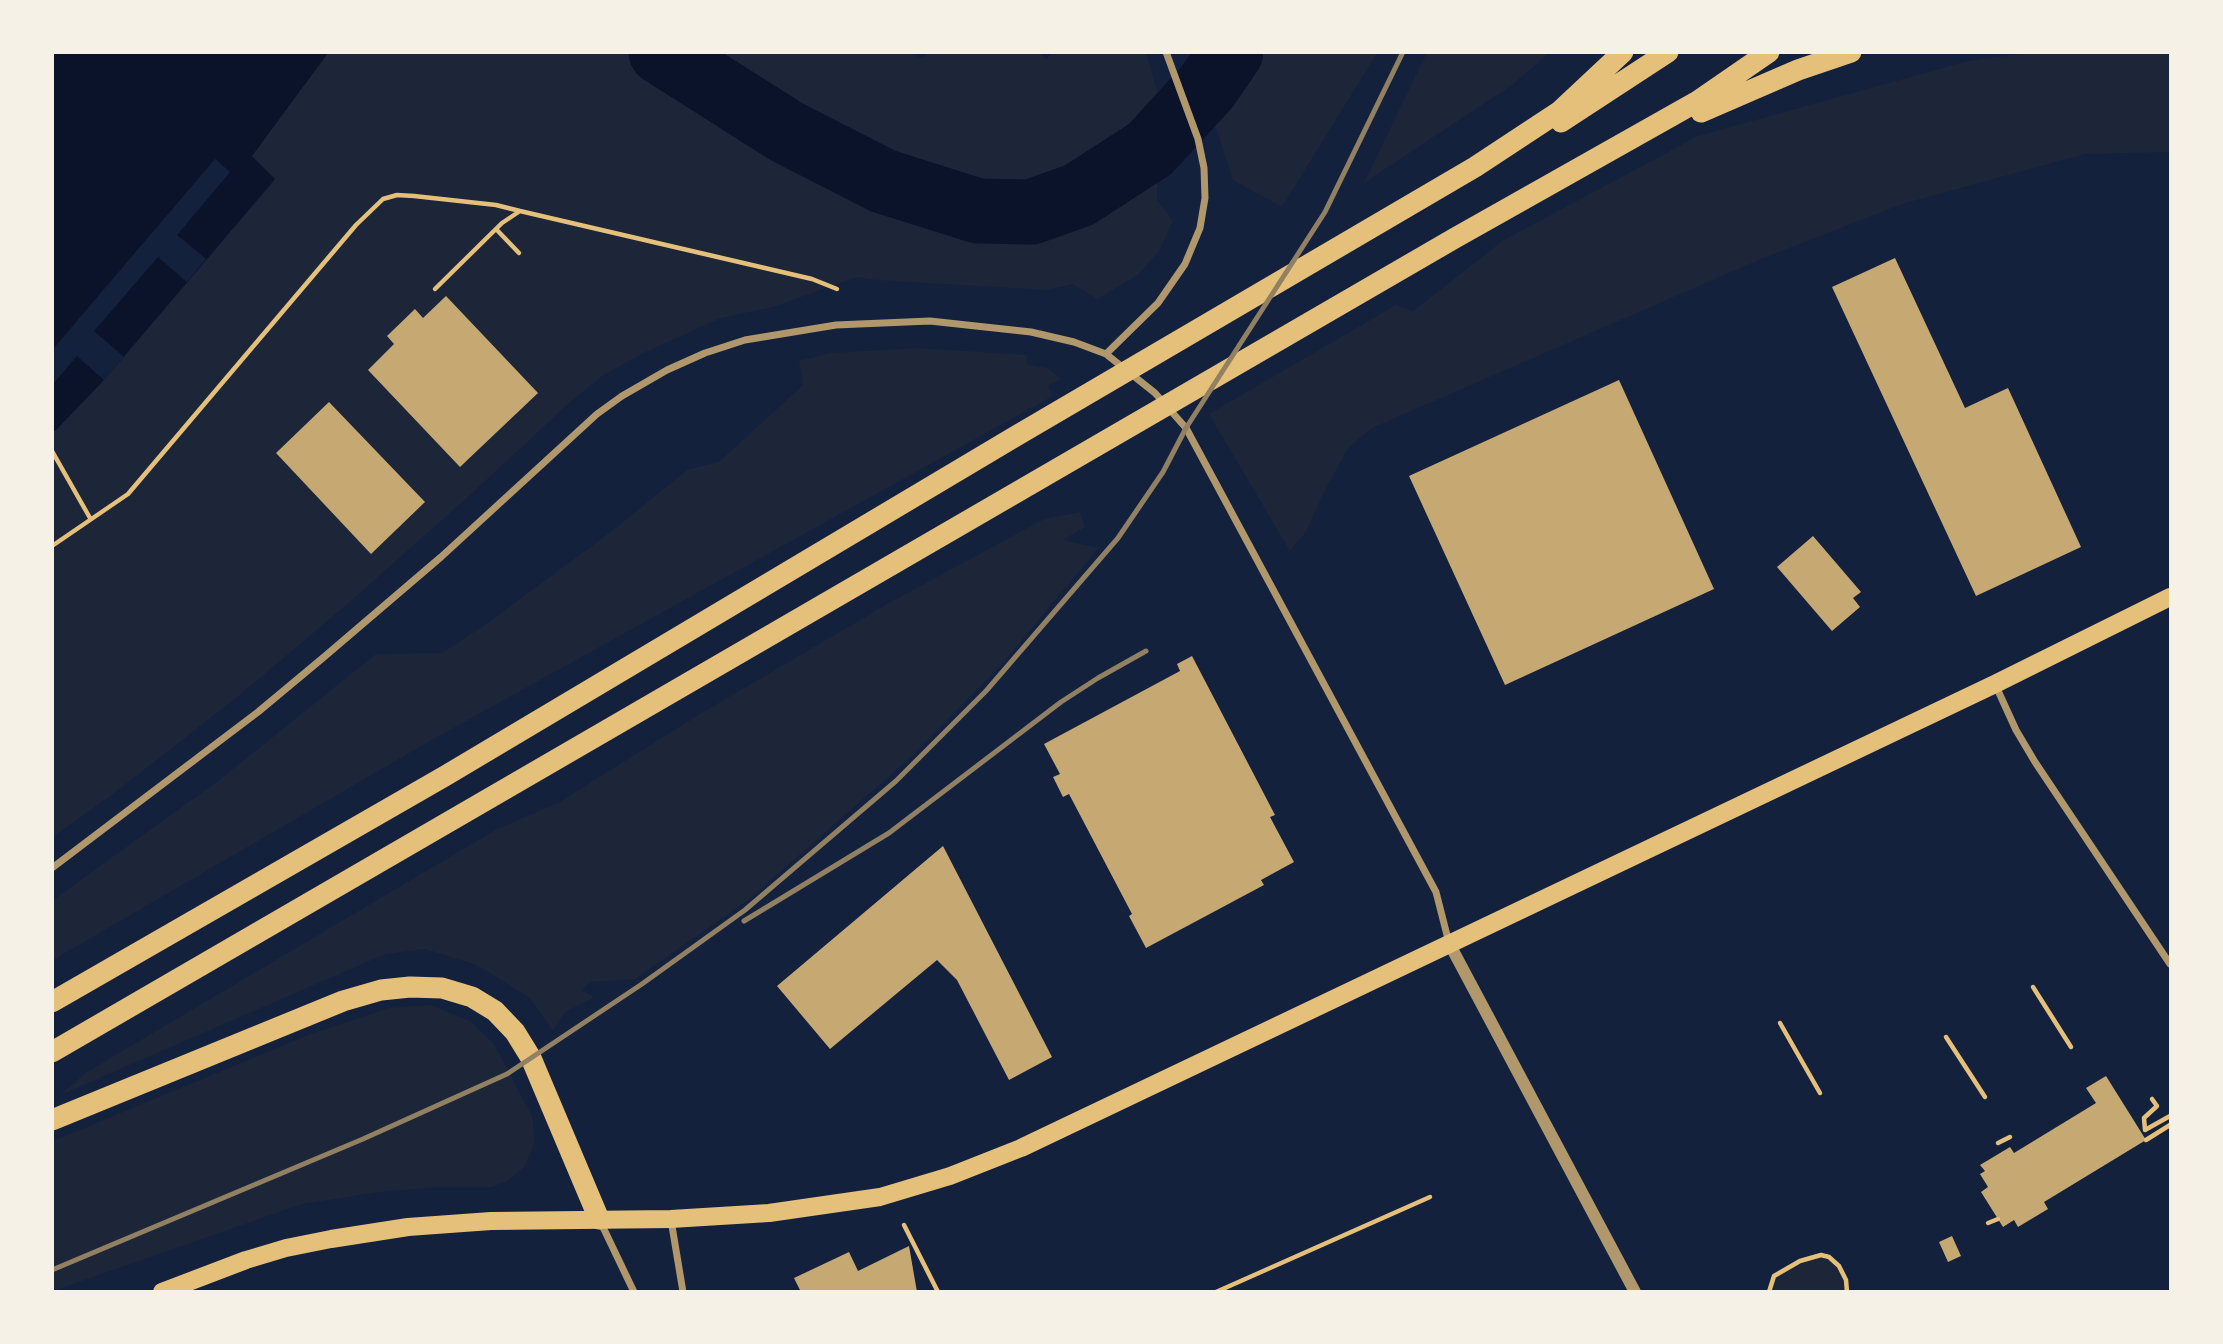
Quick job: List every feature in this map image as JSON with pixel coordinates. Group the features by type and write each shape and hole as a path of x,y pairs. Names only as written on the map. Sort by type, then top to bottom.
{"highway":[{"path":"1475,167 1560,111 1623,52"},
{"path":"52,1002 445,776 1061,409 1475,167 1575,115 1668,52"},
{"path":"52,1052 1383,280 1699,101 1769,52"},
{"path":"1560,178 1721,102 1798,70 1851,52"},
{"path":"52,1120 343,1001 381,990 442,988 472,997 495,1011 515,1032 531,1058 599,1219"}],"main road":[{"path":"162,1292 246,1260 331,1238 422,1226 491,1221 671,1219 769,1213 880,1197 950,1176 1021,1149 1996,684 2171,597"}],"street":[{"path":"1106,354 1158,303 1185,264 1200,228 1205,198 1204,168 1198,139 1166,52"},
{"path":"52,868 247,720 371,619 597,414 667,370 705,353 745,340 824,326 876,322 930,321 986,325 1073,342 1106,354 1155,393 1186,428 1436,892 1449,943 1635,1292"},
{"path":"1996,684 2016,730 2035,762 2171,964"},
{"path":"599,1219 634,1292"},
{"path":"671,1219 683,1292"}],"path":[{"path":"52,546 128,494 356,225 383,199 397,195 483,203 812,279 837,289"},
{"path":"435,289 496,229 520,211"},
{"path":"496,229 519,253"},
{"path":"52,451 90,518"},
{"path":"2033,987 2071,1047"},
{"path":"1780,1023 1820,1093"},
{"path":"1946,1037 1985,1097"},
{"path":"2152,1099 2157,1106 2144,1118 2145,1129 2171,1116"},
{"path":"2146,1140 2171,1125"},
{"path":"1998,1143 2010,1137"},
{"path":"1216,1292 1430,1197"},
{"path":"1988,1223 1998,1219"},
{"path":"904,1225 938,1292"},
{"path":"1769,1292 1774,1276 1800,1261 1821,1255 1829,1257 1839,1266 1846,1280 1847,1292"}],"shaded area":[{"path":"909,52 921,58 930,52 1038,52 1046,59 1053,53 1146,53 1160,101 1157,200 1173,221 1159,251 1138,275 1097,299 1073,284 1046,290 857,277 773,307 721,318 643,353 602,376 569,403 344,607 236,698 53,837 52,428 55,431 104,380 275,180 251,157 328,53"},
{"path":"1192,52 1377,53 1282,207 1233,180"},
{"path":"1427,52 1549,53 1512,85 1364,183"},
{"path":"2035,52 2170,53 2170,152 2085,154 1902,204 1761,259 1372,428 1348,448 1306,532 1290,551 1209,414 1396,305 1413,311 1504,240 1698,136 1968,61"},
{"path":"52,53 328,53 252,156 275,179 104,380 55,431 52,428"},
{"path":"918,348 1027,355 1027,365 1048,368 1061,379 1048,386 1053,396 428,742 53,960 53,900 218,781 376,654 442,653 485,625 612,531 687,470 719,462 803,385 799,361 830,353"},
{"path":"1080,512 1085,527 1063,540 1098,548 1003,663 911,757 748,900 635,979 590,982 582,990 594,997 564,1013 553,1031 530,998 477,965 425,949 383,955 60,1095 87,1072 497,829 558,803 700,714 889,603 1044,519"},
{"path":"430,1005 470,1021 494,1044 532,1116 535,1142 524,1167 507,1181 492,1187 437,1187 379,1192 302,1204 53,1291 53,1141 311,1034 389,1008"},
{"path":"1813,1255 1829,1257 1839,1266 1847,1292 1769,1292 1774,1276"}],"pier":[{"path":"215,159 230,172 177,235 206,259 187,282 158,257 94,331 124,357 104,380 77,356 53,384 53,349"}],"building":[{"path":"1895,258 1965,408 2008,388 2081,547 1976,596 1832,287"},
{"path":"446,296 538,393 460,467 368,370 394,344 387,336 415,309 423,318"},
{"path":"1619,380 1714,589 1505,685 1409,476"},
{"path":"329,402 425,502 371,554 276,453"},
{"path":"1813,536 1861,592 1853,598 1860,607 1832,631 1777,567"},
{"path":"1192,656 1275,815 1270,817 1294,862 1261,880 1264,885 1146,948 1129,916 1132,914 1069,794 1063,797 1053,777 1060,774 1044,744 1180,671 1177,664"},
{"path":"943,846 1052,1057 1009,1080 957,980 937,960 830,1049 777,986"},
{"path":"2106,1076 2146,1140 2044,1202 2048,1209 2018,1227 2014,1220 2003,1227 1981,1192 1988,1187 1980,1174 1985,1171 1980,1165 2010,1147 2014,1153 2096,1103 2086,1088"},
{"path":"1952,1236 1961,1256 1948,1262 1939,1242"},
{"path":"909,1246 917,1292 801,1292 794,1278 849,1252 858,1271"}],"waterway":[{"path":"661,52 787,132 883,181 978,211 1031,212 1079,195 1150,149 1207,87 1231,52"}],"railway":[{"path":"52,1270 363,1139 507,1074 642,984 745,910 896,781 986,691 1118,538 1163,472 1186,428 1325,212 1403,52"},
{"path":"744,921 889,833 1061,702 1146,651"}]}
